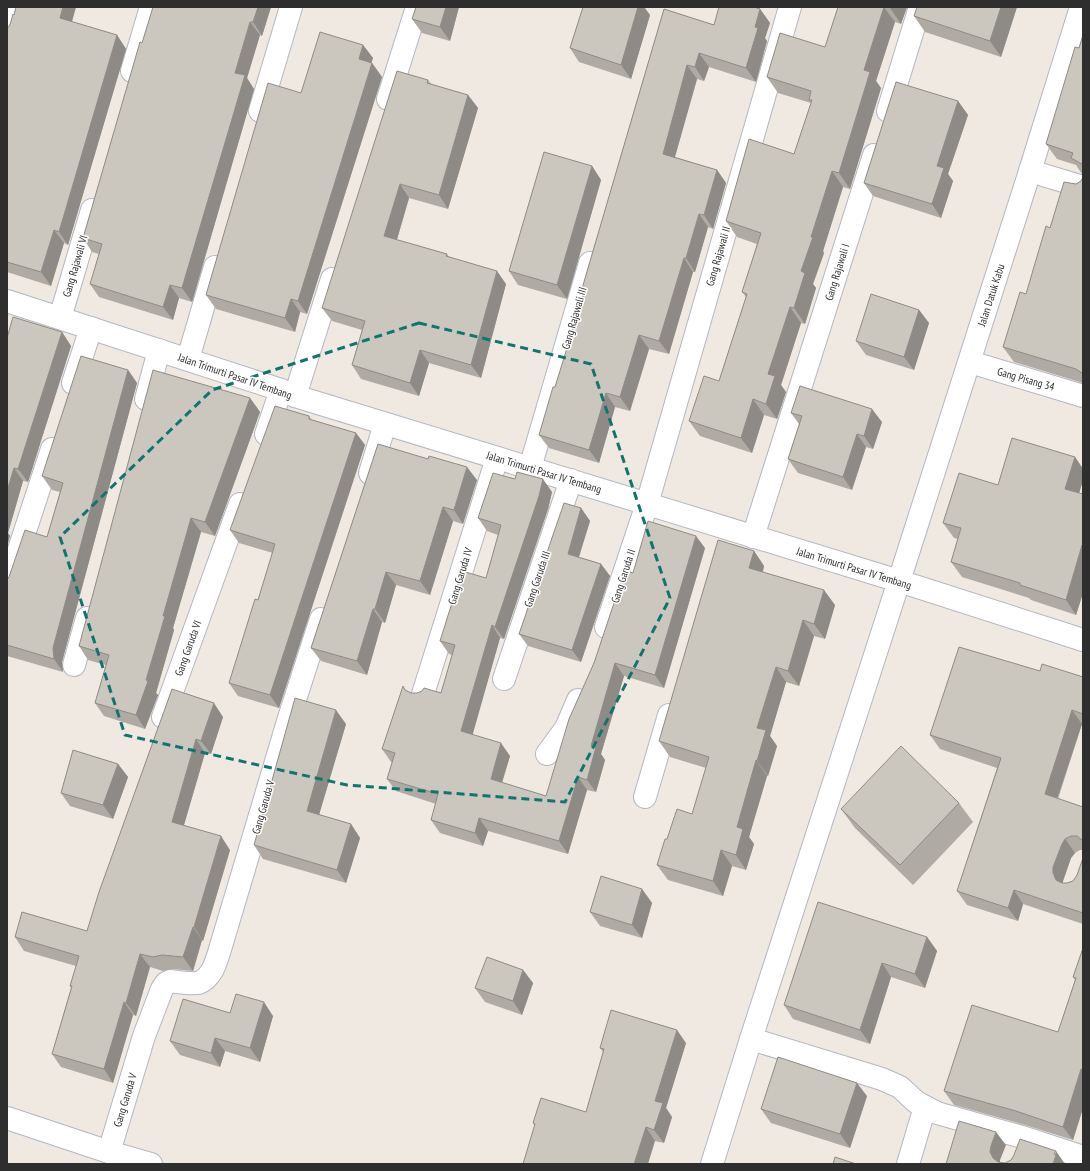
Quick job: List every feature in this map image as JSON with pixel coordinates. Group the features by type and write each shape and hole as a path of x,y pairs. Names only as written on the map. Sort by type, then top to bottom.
{"street":[{"path":"7,34 15,7"},
{"path":"127,90 151,7"},
{"path":"255,130 291,7"},
{"path":"381,122 417,7"},
{"name":"Gang Rajawali II","path":"646,504 790,7"},
{"name":"Gang Rajawali I","path":"753,537 920,7"},
{"name":"Jalan Datuk Kabu","path":"712,1164 751,1039 900,582 1081,7"},
{"path":"1030,171 1083,187"},
{"name":"Gang Rajawali VI","path":"60,318 98,189"},
{"name":"Gang Rajawali III","path":"530,468 596,241"},
{"path":"188,359 222,244"},
{"path":"260,450 288,393 338,259"},
{"name":"Jalan Trimurti Pasar IV Tembang","path":"7,301 385,424 646,504 722,535 753,537 1083,640"},
{"path":"67,402 91,328"},
{"path":"141,418 159,350"},
{"name":"Gang Pisang 34","path":"970,362 1083,396"},
{"path":"363,492 385,424"},
{"path":"7,586 57,431"},
{"name":"Gang Garuda IV","path":"422,694 497,458"},
{"name":"Gang Garuda III","path":"504,679 571,480"},
{"name":"Gang Garuda VI","path":"157,733 246,487"},
{"name":"Gang Garuda II","path":"601,643 646,504"},
{"name":"Gang Garuda V","path":"109,1152 144,1036 162,989 166,983 170,981 198,983 210,975 214,966 289,718 329,597"},
{"path":"74,666 92,598"},
{"path":"547,754 566,728 588,679"},
{"path":"645,797 673,700"},
{"path":"751,1039 882,1079 900,1087 916,1102 936,1113 1022,1137 1083,1157"},
{"path":"908,1164 925,1107"},
{"path":"7,1118 109,1152 151,1164"},
{"path":"1014,1157 1022,1137"}],"highlighted area":[{"path":"419,323 591,364 670,598 565,802 347,785 125,735 60,537 212,390"}],"building":[{"path":"16,7 63,7 60,18 117,35 59,232 54,230 41,272 7,262 7,29 10,25"},
{"path":"153,7 258,7 253,22 250,22 235,73 245,75 182,288 170,285 163,307 90,284 102,244 83,238 140,42 142,43"},
{"path":"416,7 446,7 440,27 412,19"},
{"path":"583,7 638,7 621,65 570,48"},
{"path":"719,7 754,7 760,9 755,27 758,28 746,68 699,53 695,67 687,65 663,154 717,170 704,215 699,214 686,258 684,258 659,341 639,335 620,397 606,393 589,450 539,435 584,293 581,292 664,9 714,25"},
{"path":"838,7 884,7 864,70 870,72 839,173 832,171 811,237 813,237 801,271 805,273 794,308 790,307 768,374 775,376 766,404 753,399 741,438 689,421 704,376 719,381 747,294 742,292 761,233 726,221 749,139 794,154 812,100 809,100 811,91 767,77 780,33 825,47"},
{"path":"917,7 1001,7 990,41 914,16"},
{"path":"320,32 363,45 359,59 372,63 298,301 291,299 285,318 206,295 268,83 301,93"},
{"path":"1083,35 1083,166 1071,158 1073,153 1046,144 1075,47 1079,48"},
{"path":"397,71 428,80 427,83 468,95 439,195 400,184 384,236 447,254 446,256 497,271 471,365 420,350 410,383 352,365 365,321 322,308"},
{"path":"896,82 958,101 937,166 944,168 932,204 864,183"},
{"path":"544,152 592,166 557,285 509,271"},
{"path":"1083,177 1083,376 1082,373 1076,369 1003,347 1020,292 1026,294 1046,226 1050,228 1064,182 1076,184 1081,181"},
{"path":"871,294 919,310 904,357 856,341"},
{"path":"13,317 62,332 18,469 14,468 7,491 7,338"},
{"path":"81,356 128,370 53,648 54,659 7,645 7,580 25,530 47,537 63,483 42,476"},
{"path":"153,370 250,398 205,522 191,518 146,680 148,681 136,715 95,703 109,655 79,646"},
{"path":"800,386 872,409 864,436 857,434 843,477 788,459 802,416 791,413"},
{"path":"275,406 309,416 309,419 356,433 270,695 229,683 255,599 258,600 275,544 230,530"},
{"path":"1012,438 1075,457 1065,489 1083,494 1083,545 1066,600 1020,585 1020,583 951,562 961,528 943,523 959,473 998,485"},
{"path":"378,444 428,459 429,456 467,467 454,510 443,507 420,581 386,572 357,661 311,648"},
{"path":"517,472 543,479 539,496 495,627 492,625 461,731 501,743 491,779 546,796 569,719 594,663 625,570 633,573 648,521 696,536 655,675 615,663 591,746 596,747 587,780 578,777 559,841 479,818 475,833 431,820 438,794 387,779 395,753 382,749 403,686 405,690 411,693 417,693 422,691 424,688 441,693 455,645 440,641 462,571 486,578 501,525 478,518 493,473 515,479"},
{"path":"564,503 581,508 568,554 601,564 572,650 519,634"},
{"path":"718,540 754,551 749,568 824,590 814,624 803,620 788,671 776,667 757,728 766,730 737,827 743,829 736,855 721,850 713,881 657,865 665,839 667,839 677,809 692,814 709,757 659,741"},
{"path":"959,647 1040,671 1042,664 1083,677 1083,714 1072,710 1045,794 1083,807 1083,841 1077,836 1071,836 1065,839 1053,867 1053,873 1056,880 1062,883 1073,881 1077,875 1083,858 1083,913 1014,890 1008,908 957,891 1001,758 930,735"},
{"path":"172,689 214,703 201,741 196,739 172,822 221,836 194,927 183,957 162,955 153,957 140,954 126,1003 124,1002 104,1069 52,1054 72,986 70,986 79,956 15,937 22,912 87,931 99,892"},
{"path":"295,698 336,710 307,811 351,824 337,870 254,845"},
{"path":"901,746 959,803 900,865 841,809"},
{"path":"73,750 118,764 103,805 61,793"},
{"path":"601,876 642,889 632,925 590,912"},
{"path":"818,902 927,937 915,974 882,963 860,1030 784,1005"},
{"path":"1083,948 1083,1070 1081,1069 1063,1127 1016,1111 944,1091 972,1005 1058,1032 1076,978 1073,977"},
{"path":"487,957 523,970 513,1001 475,988"},
{"path":"236,994 264,1002 250,1048 215,1038 211,1053 170,1041 183,999 230,1013"},
{"path":"611,1010 677,1030 655,1101 663,1103 654,1130 646,1127 634,1164 523,1164 541,1098 586,1112 604,1049 600,1048"},
{"path":"778,1057 857,1083 840,1134 761,1109"},
{"path":"959,1121 996,1132 990,1152 993,1158 998,1162 1005,1163 1011,1160 1020,1139 1056,1151 1054,1154 1056,1155 1053,1164 946,1164"},
{"path":"835,1157 856,1164 833,1164"}]}
